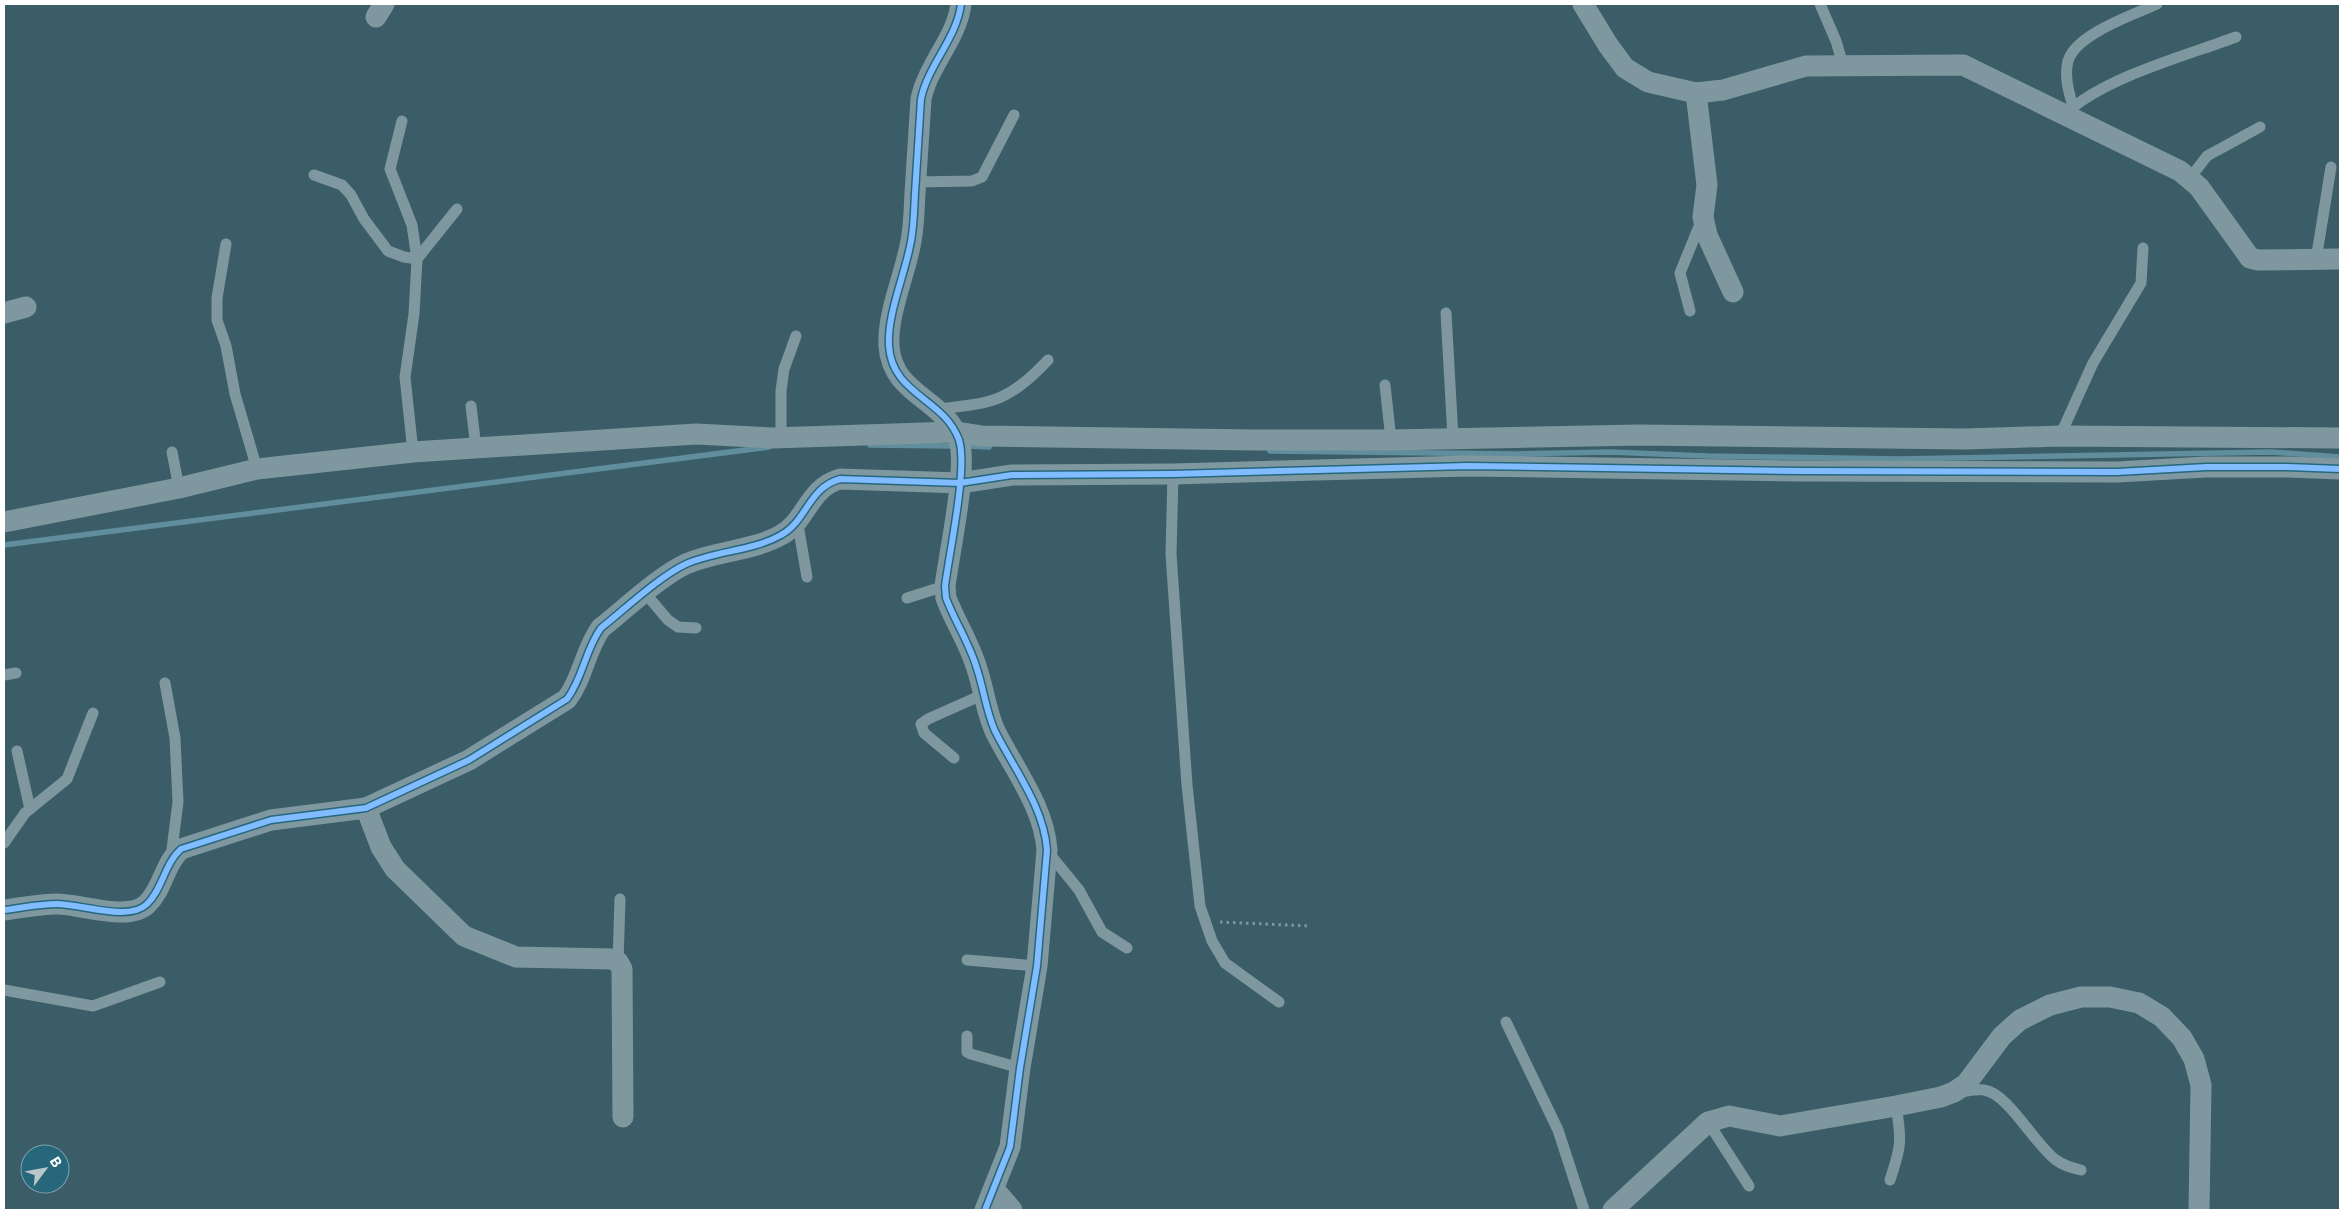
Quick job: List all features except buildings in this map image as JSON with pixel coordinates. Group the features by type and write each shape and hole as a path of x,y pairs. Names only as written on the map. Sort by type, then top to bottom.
{"street":[{"path":"961,4 955,24 924,86 921,99 910,246 889,329 889,347 893,366 904,384 938,409 949,421 957,437 961,478 945,586 950,609 978,670 982,695 995,730 1039,816 1046,834 1047,850 1036,966 1010,1147 985,1210"},
{"path":"1583,4 1608,45 1625,68 1648,82 1696,92 1723,90 1806,66 1962,65 2069,111 2190,178 2250,258 2258,260 2340,260"},
{"path":"1696,92 1707,185 1703,217 1707,235 1733,292"},
{"path":"4,312 26,307"},
{"path":"4,522 179,488 257,468 413,452 696,434 769,438 981,436 1391,440 1640,435 1966,439 2057,437 2340,438"},
{"path":"2046,471 2057,437"},
{"path":"4,910 60,904 121,912 135,911 146,905 155,894 170,861 181,849 259,823 366,808 469,760 567,699 574,689 593,639 601,628 670,573 686,564 768,541 781,535 797,520 819,489 828,482 840,479 1174,474 1468,466 1803,472 2117,472 2206,467 2340,469"},
{"path":"366,808 381,847 395,869 464,936 516,957 612,959 618,962 622,969 623,1117"},
{"path":"1613,1210 1708,1122 1729,1116 1780,1126 1896,1106 1954,1092 1966,1084 2002,1036 2020,1020 2050,1005 2081,996 2110,997 2139,1003 2162,1017 2182,1038 2194,1058 2201,1085 2198,1210"},
{"path":"994,1189 1012,1210"}],"lane":[{"path":"1820,4 1836,41 1843,65"},
{"path":"2157,4 2096,32 2073,50 2068,62 2069,111 2125,78 2236,37"},
{"path":"916,182 972,181 982,177 1014,115"},
{"path":"402,121 390,169 412,225 417,258 414,314 405,377 413,452"},
{"path":"2190,178 2207,156 2260,127"},
{"path":"2316,260 2331,167"},
{"path":"314,175 342,185 351,195 364,219 388,251 404,257 417,258"},
{"path":"417,258 457,209"},
{"path":"1690,311 1680,274 1703,217"},
{"path":"226,244 217,298 217,320 226,346 235,394 257,468"},
{"path":"2057,437 2093,363 2142,282 2143,248"},
{"path":"1446,313 1453,438"},
{"path":"769,438 784,369 796,336"},
{"path":"938,409 980,404 1001,398 1028,381 1048,360"},
{"path":"1385,385 1391,440"},
{"path":"471,406 476,448"},
{"path":"172,452 179,488"},
{"path":"1174,474 1171,554 1187,785 1200,906 1212,941 1225,963 1279,1002"},
{"path":"797,520 807,576"},
{"path":"907,598 945,586"},
{"path":"645,594 668,620 678,627 696,628"},
{"path":"4,676 16,673"},
{"path":"165,683 175,738 177,793 170,861"},
{"path":"954,758 924,733 921,724 928,719 982,695"},
{"path":"4,843 11,830 30,808 67,779 93,713"},
{"path":"17,750 30,808"},
{"path":"1047,850 1079,890 1102,932 1127,948"},
{"path":"618,962 620,899"},
{"path":"967,960 1036,966"},
{"path":"4,990 93,1006 160,982"},
{"path":"1506,1022 1558,1130 1584,1210"},
{"path":"967,1036 967,1052 1020,1068"},
{"path":"1954,1092 1984,1090 1995,1094 2012,1111 2042,1148 2067,1167 2081,1170"},
{"path":"1890,1180 1900,1147 1901,1134 1896,1106"},
{"path":"1708,1122 1749,1186"}],"path":[{"path":"1204,921 1309,926"}],"waterway":[{"path":"870,445 956,446"},
{"path":"965,446 989,447"},
{"path":"4,545 769,447"},
{"path":"1270,451 1517,454 1610,452 1707,456 1899,459 2271,452 2340,457"}],"cycle path":[{"path":"961,4 954,28 930,75 921,99 914,220 907,258 893,309 889,346 892,362 899,375 942,414 952,426 959,440 961,453 960,490 945,586 946,598 974,660 995,731 1034,803 1045,834 1047,850 1037,966 1020,1068 1010,1147 985,1210"},
{"path":"4,910 57,904 117,912 129,912 139,909 147,904 157,891 171,862 181,849 271,820 366,808 469,760 567,699 577,682 591,645 601,628 654,585 686,564 709,556 746,548 781,535 797,522 821,490 829,483 840,479 960,483 1012,475 1173,474 1468,466 1803,471 2117,472 2206,467 2340,469"}]}
